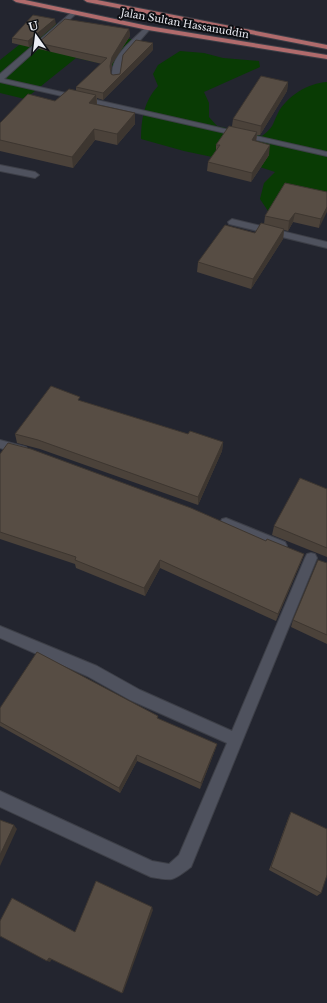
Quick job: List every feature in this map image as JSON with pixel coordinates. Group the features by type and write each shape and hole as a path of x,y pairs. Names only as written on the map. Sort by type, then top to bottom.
{"main road":[{"name":"Jalan Sultan Hassanuddin","path":"16,0 148,28 327,58"},
{"name":"Jalan Sultan Hassanuddin","path":"87,0 327,47"},
{"path":"176,33 188,21"}],"street":[{"path":"0,79 75,12"},
{"path":"116,78 118,61 148,28"},
{"path":"0,79 327,154"},
{"path":"0,168 35,175"},
{"path":"232,222 327,245"},
{"path":"0,444 35,454"},
{"path":"0,799 151,869 171,872 185,862 236,740 316,560 216,520"},
{"path":"0,632 92,671 135,695 236,740"}],"green space":[{"path":"48,22 145,42 134,56 118,67 76,58 25,99 0,93 0,60"},
{"path":"180,51 204,53 223,58 259,61 260,67 204,92 209,103 209,117 217,126 262,136 271,128 278,113 292,96 313,85 327,82 327,194 287,217 268,211 260,199 264,183 275,172 260,167 184,151 141,139 146,104 158,86 153,74 158,65"}],"building":[{"path":"33,15 55,19 28,41 12,38"},
{"path":"65,19 129,29 112,57 110,66 111,74 113,75 120,74 123,55 136,40 153,43 103,93 76,87 107,58 38,43"},
{"path":"261,76 288,82 261,126 233,119"},
{"path":"69,89 96,95 89,103 135,113 117,134 94,129 72,157 0,140 0,123 28,94 55,101"},
{"path":"229,126 257,132 252,140 270,145 252,173 208,162 220,145 216,145"},
{"path":"285,183 327,192 327,207 321,219 295,213 289,221 265,216"},
{"path":"261,223 284,229 253,279 198,262 225,225 255,233"},
{"path":"51,386 80,397 78,400 188,434 190,431 223,442 198,497 38,440 15,434"},
{"path":"8,443 31,449 191,508 266,541 267,539 304,554 278,614 160,560 144,588 75,560 76,557 0,532 0,454"},
{"path":"300,478 327,489 327,548 274,526"},
{"path":"318,560 327,563 327,635 293,620"},
{"path":"37,652 158,716 157,718 217,744 201,783 137,755 119,788 0,722 0,708"},
{"path":"291,812 327,829 327,875 321,893 271,867"},
{"path":"0,820 14,825 0,855"},
{"path":"96,881 152,907 122,993 49,958 47,961 0,936 0,921 12,898 75,932"}]}
